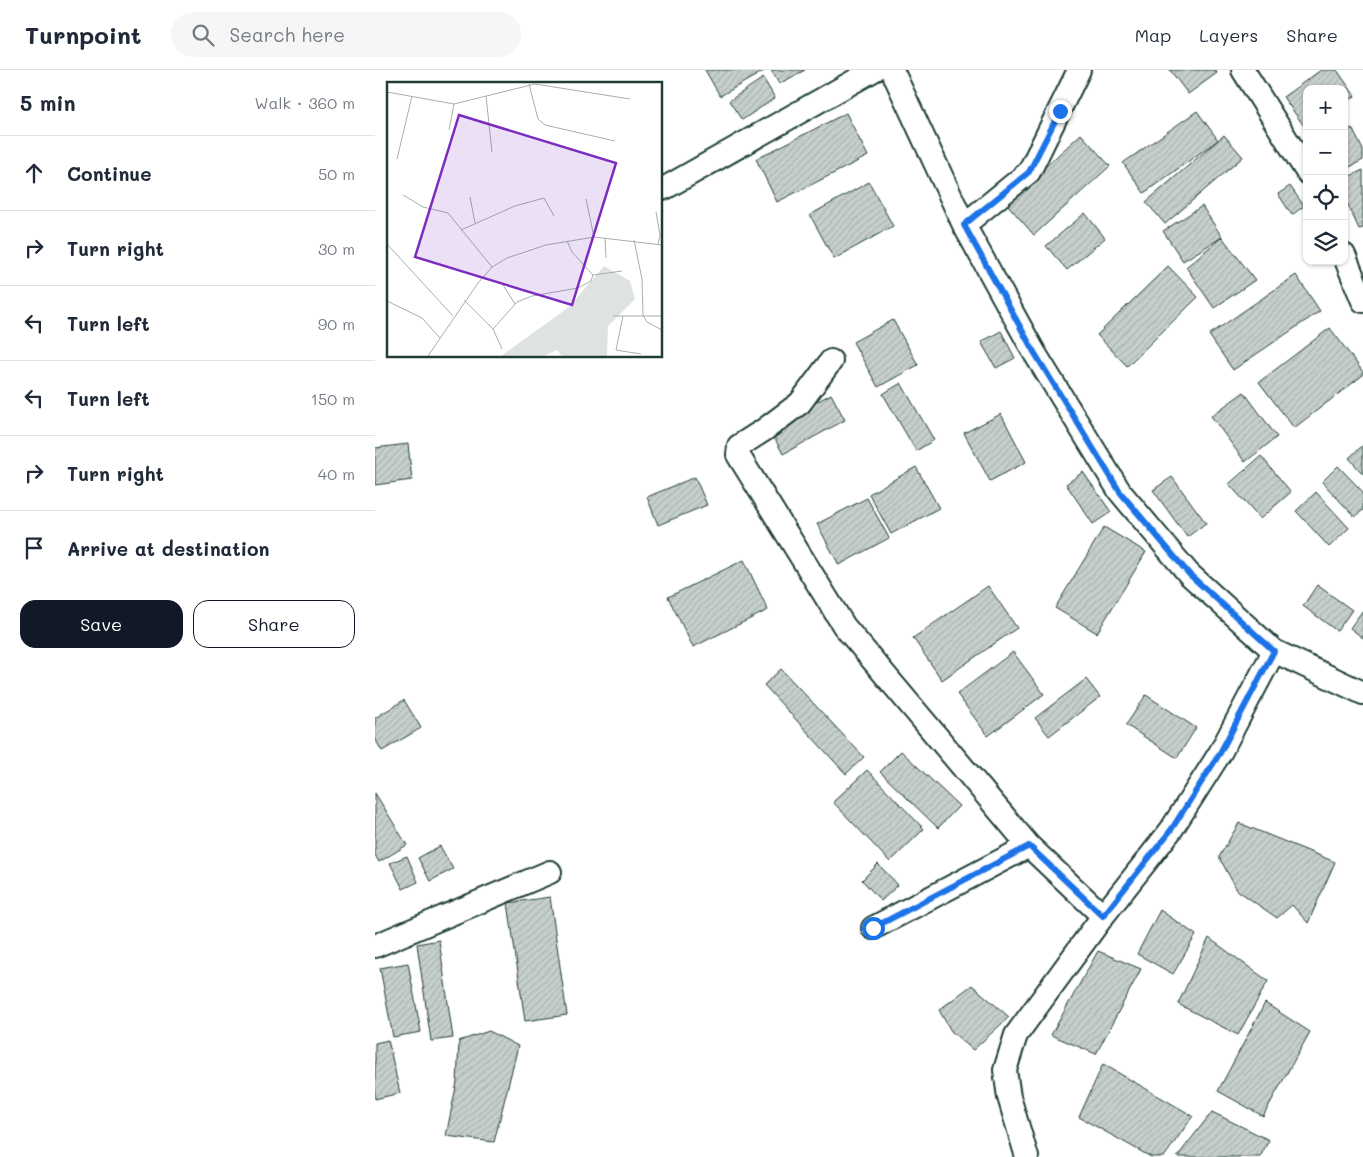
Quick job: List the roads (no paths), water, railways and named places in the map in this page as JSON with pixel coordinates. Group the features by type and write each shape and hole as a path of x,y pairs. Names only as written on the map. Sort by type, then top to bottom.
{"street":[{"path":"665,188 874,70"},
{"path":"893,70 964,225 1034,352 1120,492 1189,574 1274,651 1363,693"},
{"path":"964,225 1029,172 1079,70"},
{"path":"1243,70 1303,166"},
{"path":"1348,265 1363,301"},
{"path":"831,361 800,403 739,446 738,455 844,626 1029,846 1103,916"},
{"path":"1027,1157 1009,1097 1005,1070 1016,1036 1103,916 1171,830 1220,753 1274,651"},
{"path":"873,928 1029,846"},
{"path":"375,946 550,872"}]}
